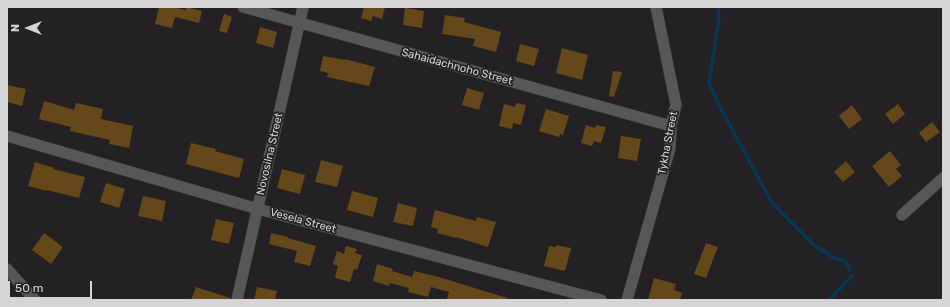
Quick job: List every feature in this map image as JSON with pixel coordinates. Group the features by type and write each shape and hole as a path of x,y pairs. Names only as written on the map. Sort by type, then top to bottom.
{"street":[{"name":"Sahaidachnoho Street","path":"243,7 671,126"},
{"name":"Novosilna Street","path":"237,300 303,7"},
{"name":"Tykha Street","path":"627,300 670,148 671,126 676,105 656,7"},
{"name":"Vesela Street","path":"7,136 258,209 601,300"},
{"path":"902,215 943,178"},
{"path":"7,268 35,300"}],"building":[{"path":"159,7 172,7 186,10 186,7 202,11 199,23 175,17 172,28 155,24"},
{"path":"364,7 385,7 382,19 373,16 371,21 361,18"},
{"path":"405,8 424,11 422,28 403,25"},
{"path":"224,14 232,17 227,33 219,31"},
{"path":"445,15 465,18 464,22 501,32 496,52 473,46 475,39 442,34"},
{"path":"260,27 277,32 273,48 256,43"},
{"path":"520,44 539,49 534,66 516,61"},
{"path":"562,48 588,55 582,80 556,73"},
{"path":"323,56 345,59 375,67 369,86 327,77 328,73 320,71"},
{"path":"613,71 622,72 614,97 609,96"},
{"path":"7,85 26,89 22,106 7,102"},
{"path":"467,88 484,93 479,110 462,105"},
{"path":"44,101 74,110 76,103 103,109 101,119 133,126 129,148 109,144 110,140 70,131 71,127 39,119"},
{"path":"516,103 526,105 521,125 513,123 512,129 499,126 504,104 515,107"},
{"path":"898,104 905,114 893,124 885,114"},
{"path":"852,105 862,119 849,129 839,116"},
{"path":"546,109 569,116 563,135 560,134 559,137 539,131"},
{"path":"932,122 940,132 926,142 919,133"},
{"path":"586,125 595,128 596,125 606,127 601,143 594,141 592,146 581,143"},
{"path":"621,136 641,139 637,161 618,158"},
{"path":"191,143 216,149 215,151 244,159 239,178 186,164"},
{"path":"890,151 901,165 896,169 902,176 889,187 872,166"},
{"path":"321,160 343,166 337,187 315,182"},
{"path":"846,161 855,172 843,182 834,172"},
{"path":"35,162 54,168 53,169 85,177 79,198 28,186"},
{"path":"282,169 305,175 300,194 277,188"},
{"path":"106,183 125,189 119,208 100,202"},
{"path":"352,191 378,198 373,217 347,210"},
{"path":"143,196 166,201 162,221 138,216"},
{"path":"398,203 417,208 413,226 393,222"},
{"path":"435,210 476,221 477,217 496,222 488,247 437,233 438,229 431,227"},
{"path":"216,219 234,223 229,244 211,240"},
{"path":"44,233 63,247 51,264 32,250"},
{"path":"271,233 316,246 310,266 294,262 297,251 269,244"},
{"path":"706,243 718,247 706,278 694,274"},
{"path":"556,245 571,248 565,271 544,266 549,246 556,247"},
{"path":"346,246 357,249 355,253 362,255 357,270 354,269 350,282 335,278 338,266 333,264 337,251 344,254"},
{"path":"377,264 393,269 392,271 412,277 414,271 439,277 507,298 507,300 452,300 447,299 449,292 431,287 428,297 408,292 409,288 390,283 389,286 373,281"},
{"path":"654,278 676,284 674,290 682,293 680,300 648,300"},
{"path":"196,287 230,298 230,300 191,300"},
{"path":"257,287 277,291 275,300 254,300"}],"waterway":[{"path":"718,7 719,19 709,83 720,107 772,203 813,244 836,259 845,260 850,270"},
{"path":"829,300 852,276"}]}
